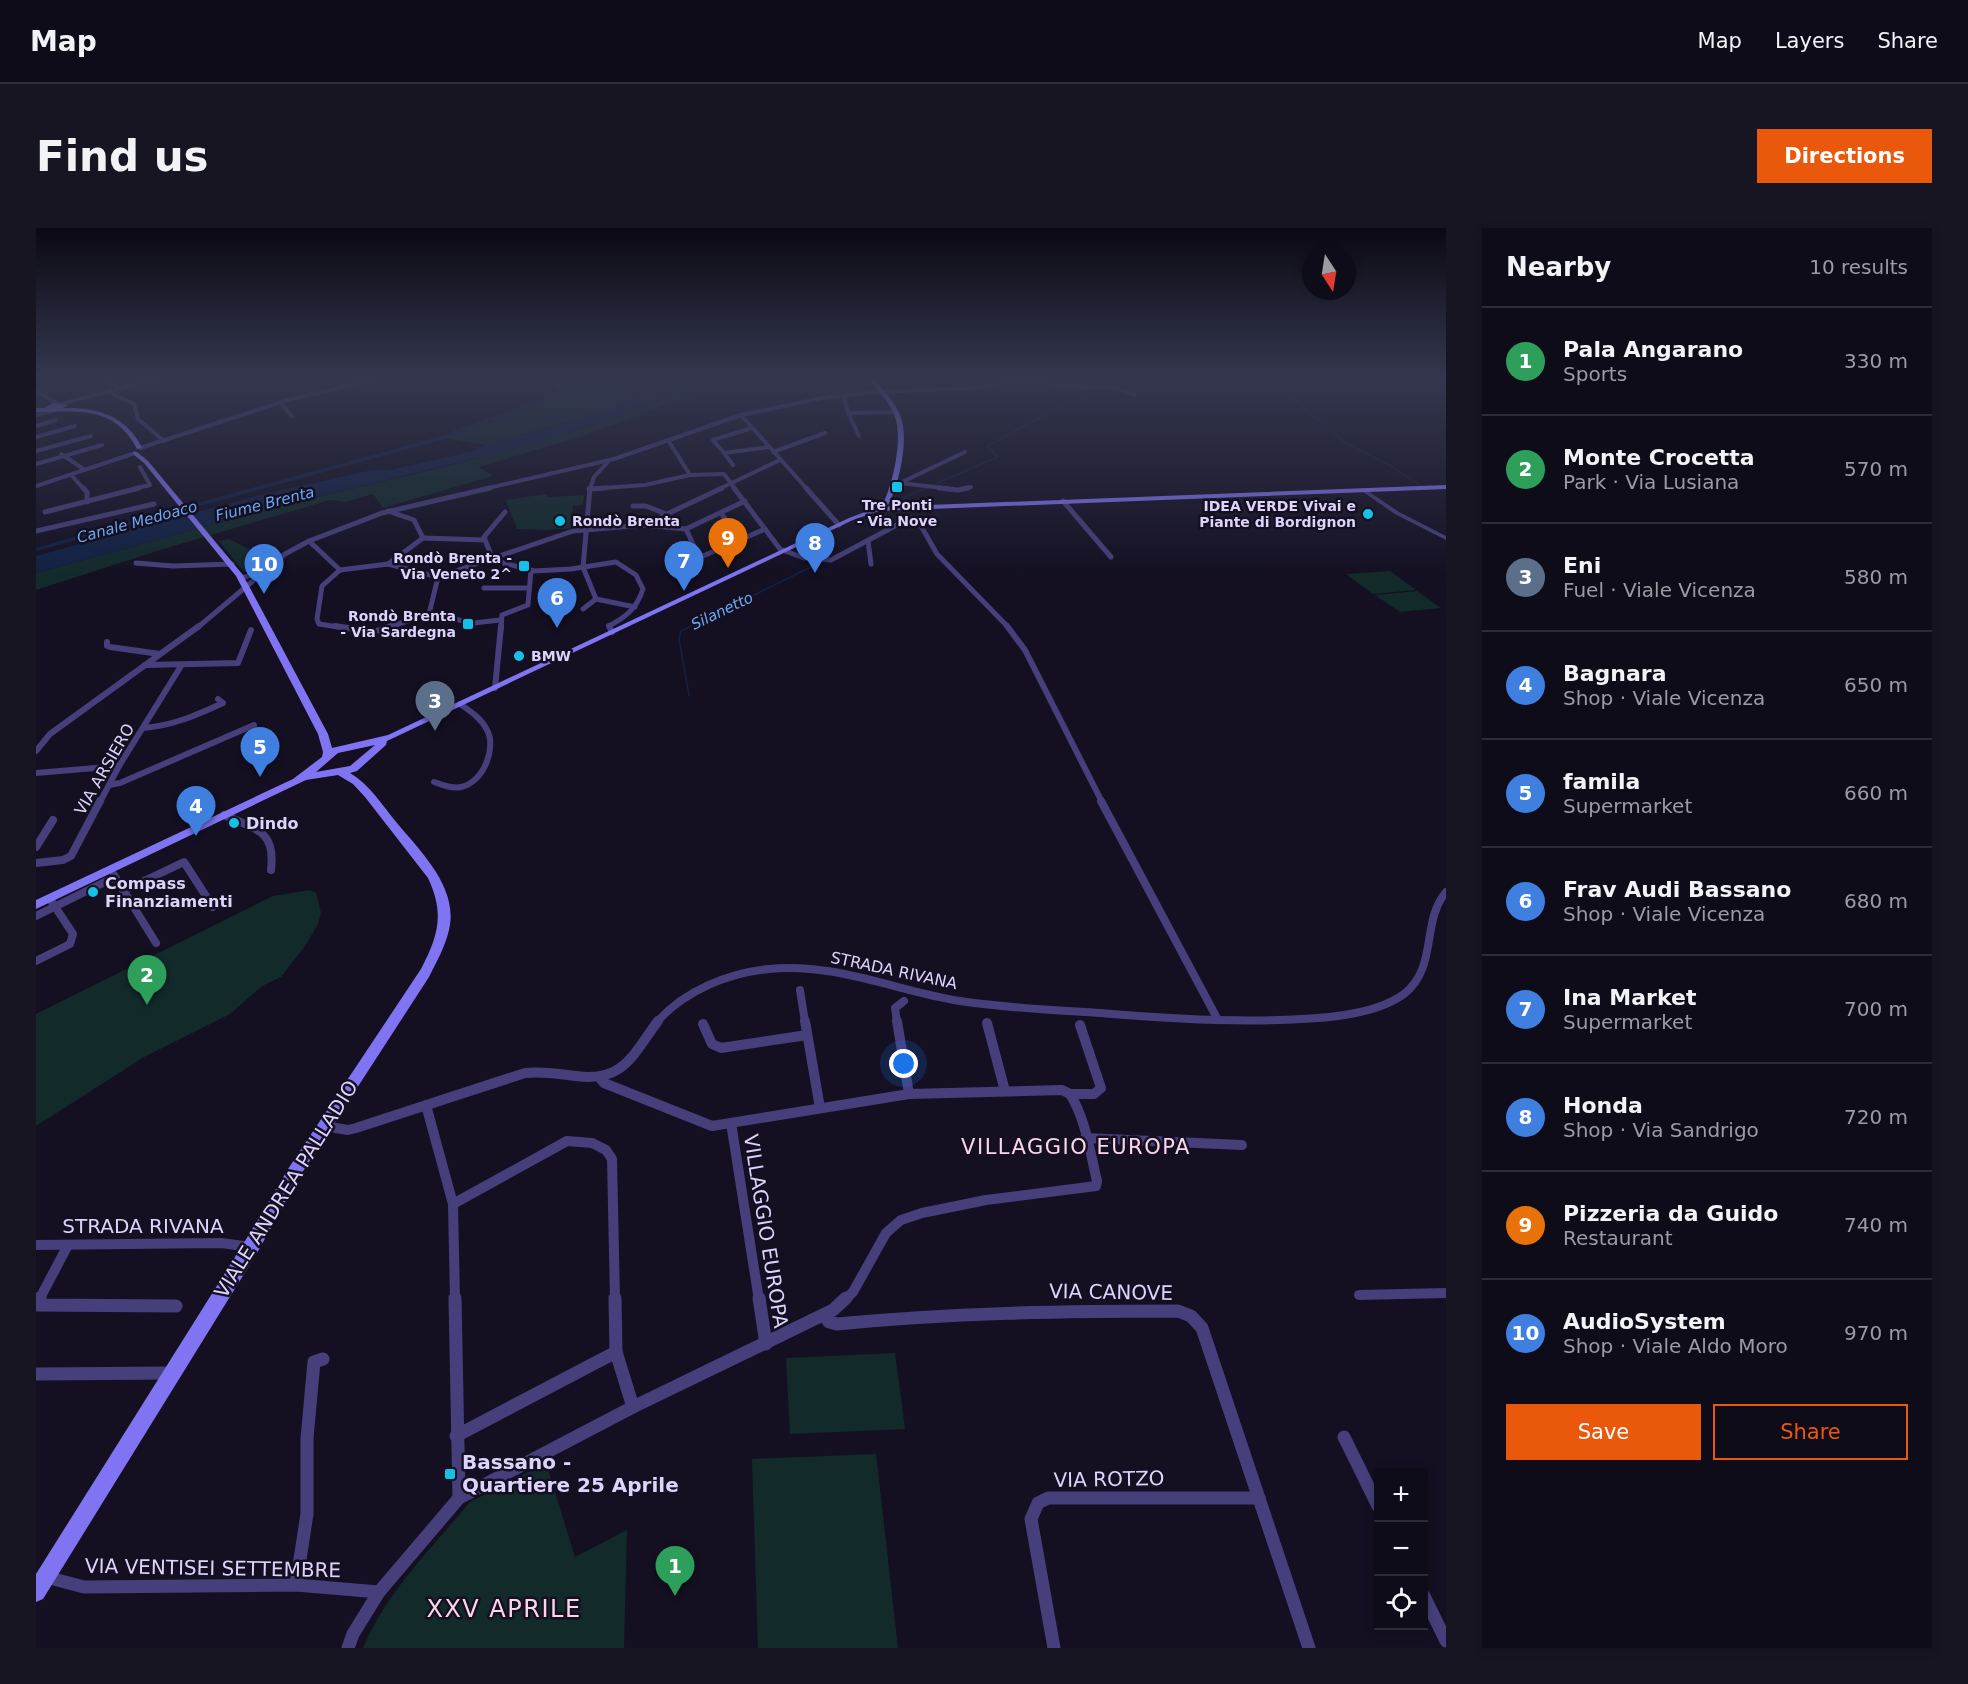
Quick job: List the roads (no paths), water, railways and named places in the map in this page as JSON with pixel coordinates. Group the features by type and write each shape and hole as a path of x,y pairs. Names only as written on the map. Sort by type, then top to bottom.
{"main road":[{"path":"138,445 146,462 241,578 326,740 328,752 325,758"},
{"path":"881,506 896,483 899,445"},
{"path":"297,781 325,758 349,747 391,736 881,506 915,507 1446,488"},
{"path":"36,905 52,903 224,815 297,781 353,769 391,736"},
{"path":"326,740 363,750 364,788"},
{"name":"VIALE ANDREA PALLADIO","path":"41,1585 251,1247 323,1126 440,947 444,932 444,903 435,877 364,788 337,772 324,768 325,758"}],"street":[{"path":"36,451 56,445"},
{"path":"36,464 101,445"},
{"path":"36,486 149,445"},
{"path":"36,751 50,734 229,602 249,593 268,569 285,554 309,541 388,511 614,459 653,445"},
{"path":"671,445 690,475"},
{"path":"717,445 734,465"},
{"path":"773,452 791,445"},
{"path":"50,447 85,470"},
{"path":"724,453 769,447 839,525"},
{"path":"124,456 140,448"},
{"path":"896,483 965,452"},
{"path":"596,599 594,587 584,574 582,567 589,489 597,473 614,459"},
{"path":"644,525 780,460"},
{"path":"45,512 150,485 140,467"},
{"path":"589,489 645,485 690,475 724,474 783,551 802,558 831,560 910,518 915,518 932,542 937,554 1002,619 1025,650 1125,849 1218,1020"},
{"path":"71,475 87,492 87,502"},
{"path":"896,483 958,490 971,487"},
{"path":"1365,491 1397,513 1446,538"},
{"path":"500,620 474,623 429,614 374,632 319,624 317,619 322,586 340,570 388,564 438,577 573,531 644,525 686,529 745,501"},
{"path":"1063,501 1112,557"},
{"path":"36,531 154,504"},
{"path":"633,506 646,506 666,514"},
{"path":"388,511 414,520 423,537"},
{"path":"484,540 506,512"},
{"path":"721,513 740,540"},
{"path":"686,529 698,555 703,556 765,529"},
{"path":"388,564 423,537 484,540"},
{"path":"484,540 493,560"},
{"path":"309,541 340,570"},
{"path":"868,541 871,564"},
{"path":"493,560 531,570 616,562 623,565 636,575 643,589 640,603 628,615 609,626 612,632"},
{"path":"136,563 173,566 231,564"},
{"path":"241,578 268,569"},
{"path":"495,688 500,620 502,615 528,605 531,570"},
{"path":"429,614 438,577"},
{"path":"484,588 529,588"},
{"path":"583,609 596,599 636,607"},
{"path":"145,665 238,663 251,630"},
{"path":"107,642 107,646 110,647 160,654"},
{"name":"VIA ARSIERO","path":"36,863 63,860 71,856 119,765 181,666"},
{"path":"143,728 179,722 223,703 218,699"},
{"path":"434,782 444,786 470,784 481,777 491,747 490,736 484,723 460,704"},
{"path":"109,785 120,783 254,725"},
{"path":"36,734 50,734"},
{"path":"36,773 119,765"},
{"path":"224,815 257,827 267,835 274,854 271,870"},
{"path":"36,847 52,820"},
{"path":"123,891 184,862 213,907"},
{"path":"113,873 156,943"},
{"name":"STRADA RIVANA","path":"599,1077 612,1074 623,1067 663,1016 678,1003 727,978 773,969 847,974 941,998 1026,1009 1218,1020 1278,1020 1362,1011 1394,1000 1407,992 1428,968 1435,940 1435,908 1439,898 1446,892"},
{"path":"36,916 52,903 73,934 73,939 69,944 36,961"},
{"path":"800,990 820,1108"},
{"path":"903,1001 895,1008 909,1094"},
{"path":"987,1023 1005,1092"},
{"path":"703,1024 712,1044 721,1048 807,1035"},
{"name":"VILLAGGIO EUROPA","path":"599,1077 604,1083 708,1125 909,1094 1062,1090 1070,1094 1094,1094 1101,1088 1080,1025"},
{"path":"323,1126 348,1130 356,1128 530,1072 599,1077"},
{"path":"348,1648 353,1634 379,1592 459,1498 633,1407 825,1315 842,1304 853,1292 886,1233 901,1220 922,1213 986,1200 1096,1186 1097,1181 1085,1138 1070,1094"},
{"path":"426,1106 453,1204 459,1498"},
{"name":"VILLAGGIO EUROPA","path":"731,1123 766,1344"},
{"path":"1085,1138 1242,1145"},
{"path":"453,1204 567,1141 592,1143 606,1150 612,1160 616,1352 633,1407"},
{"name":"STRADA RIVANA","path":"36,1245 221,1243 251,1247"},
{"path":"68,1245 36,1305 176,1306"},
{"path":"1359,1295 1446,1293"},
{"name":"VIA CANOVE","path":"825,1315 829,1322 837,1324 1001,1311 1186,1313 1202,1328 1309,1648"},
{"path":"456,1436 616,1352"},
{"path":"296,1585 307,1514 307,1438 314,1362 323,1359"},
{"path":"36,1374 172,1373"},
{"path":"1344,1437 1374,1498"},
{"name":"VIA ROTZO","path":"1054,1648 1032,1519 1032,1511 1041,1500 1048,1498 1259,1498"},
{"name":"VIA VENTISEI SETTEMBRE","path":"41,1585 84,1587 296,1585 379,1592"},
{"path":"1428,1604 1446,1641"}],"water":[{"name":"Canale Medoaco","path":"408,445 422,445 36,551 36,548"},
{"name":"Fiume Brenta","path":"485,445 529,445 281,506 36,573 36,556 260,495 372,470 390,470 474,451"}],"waterway":[{"name":"Silanetto","path":"907,505 903,500 905,497 998,457 988,445"},
{"path":"1350,445 1391,466 1421,486"},
{"name":"Silanetto","path":"689,695 679,639 681,631 821,562"}],"place":[{"name":"Tre Ponti - Via Nove","path":"897,487"},
{"name":"IDEA VERDE Vivai e Piante di Bordignon","path":"1368,514"},
{"name":"Rondò Brenta","path":"560,521"},
{"name":"Rondò Brenta - Via Veneto 2^","path":"524,566"},
{"name":"Pizzeria da Guido","path":"728,568"},
{"name":"Honda","path":"815,573"},
{"name":"Ina Market","path":"684,591"},
{"name":"AudioSystem","path":"264,594"},
{"name":"Rondò Brenta - Via Sardegna","path":"468,624"},
{"name":"Frav Audi Bassano","path":"557,628"},
{"name":"BMW","path":"519,656"},
{"name":"Eni","path":"435,731"},
{"name":"famila","path":"260,777"},
{"name":"Dindo","path":"234,823"},
{"name":"Bagnara","path":"196,836"},
{"name":"Compass Finanziamenti","path":"93,892"},
{"name":"Monte Crocetta","path":"147,1005"},
{"name":"Bassano - Quartiere 25 Aprile","path":"450,1474"},
{"name":"Pala Angarano","path":"675,1596"}],"district":[{"name":"VILLAGGIO EUROPA","path":"1076,1147"},
{"name":"XXV APRILE","path":"504,1609"}]}
